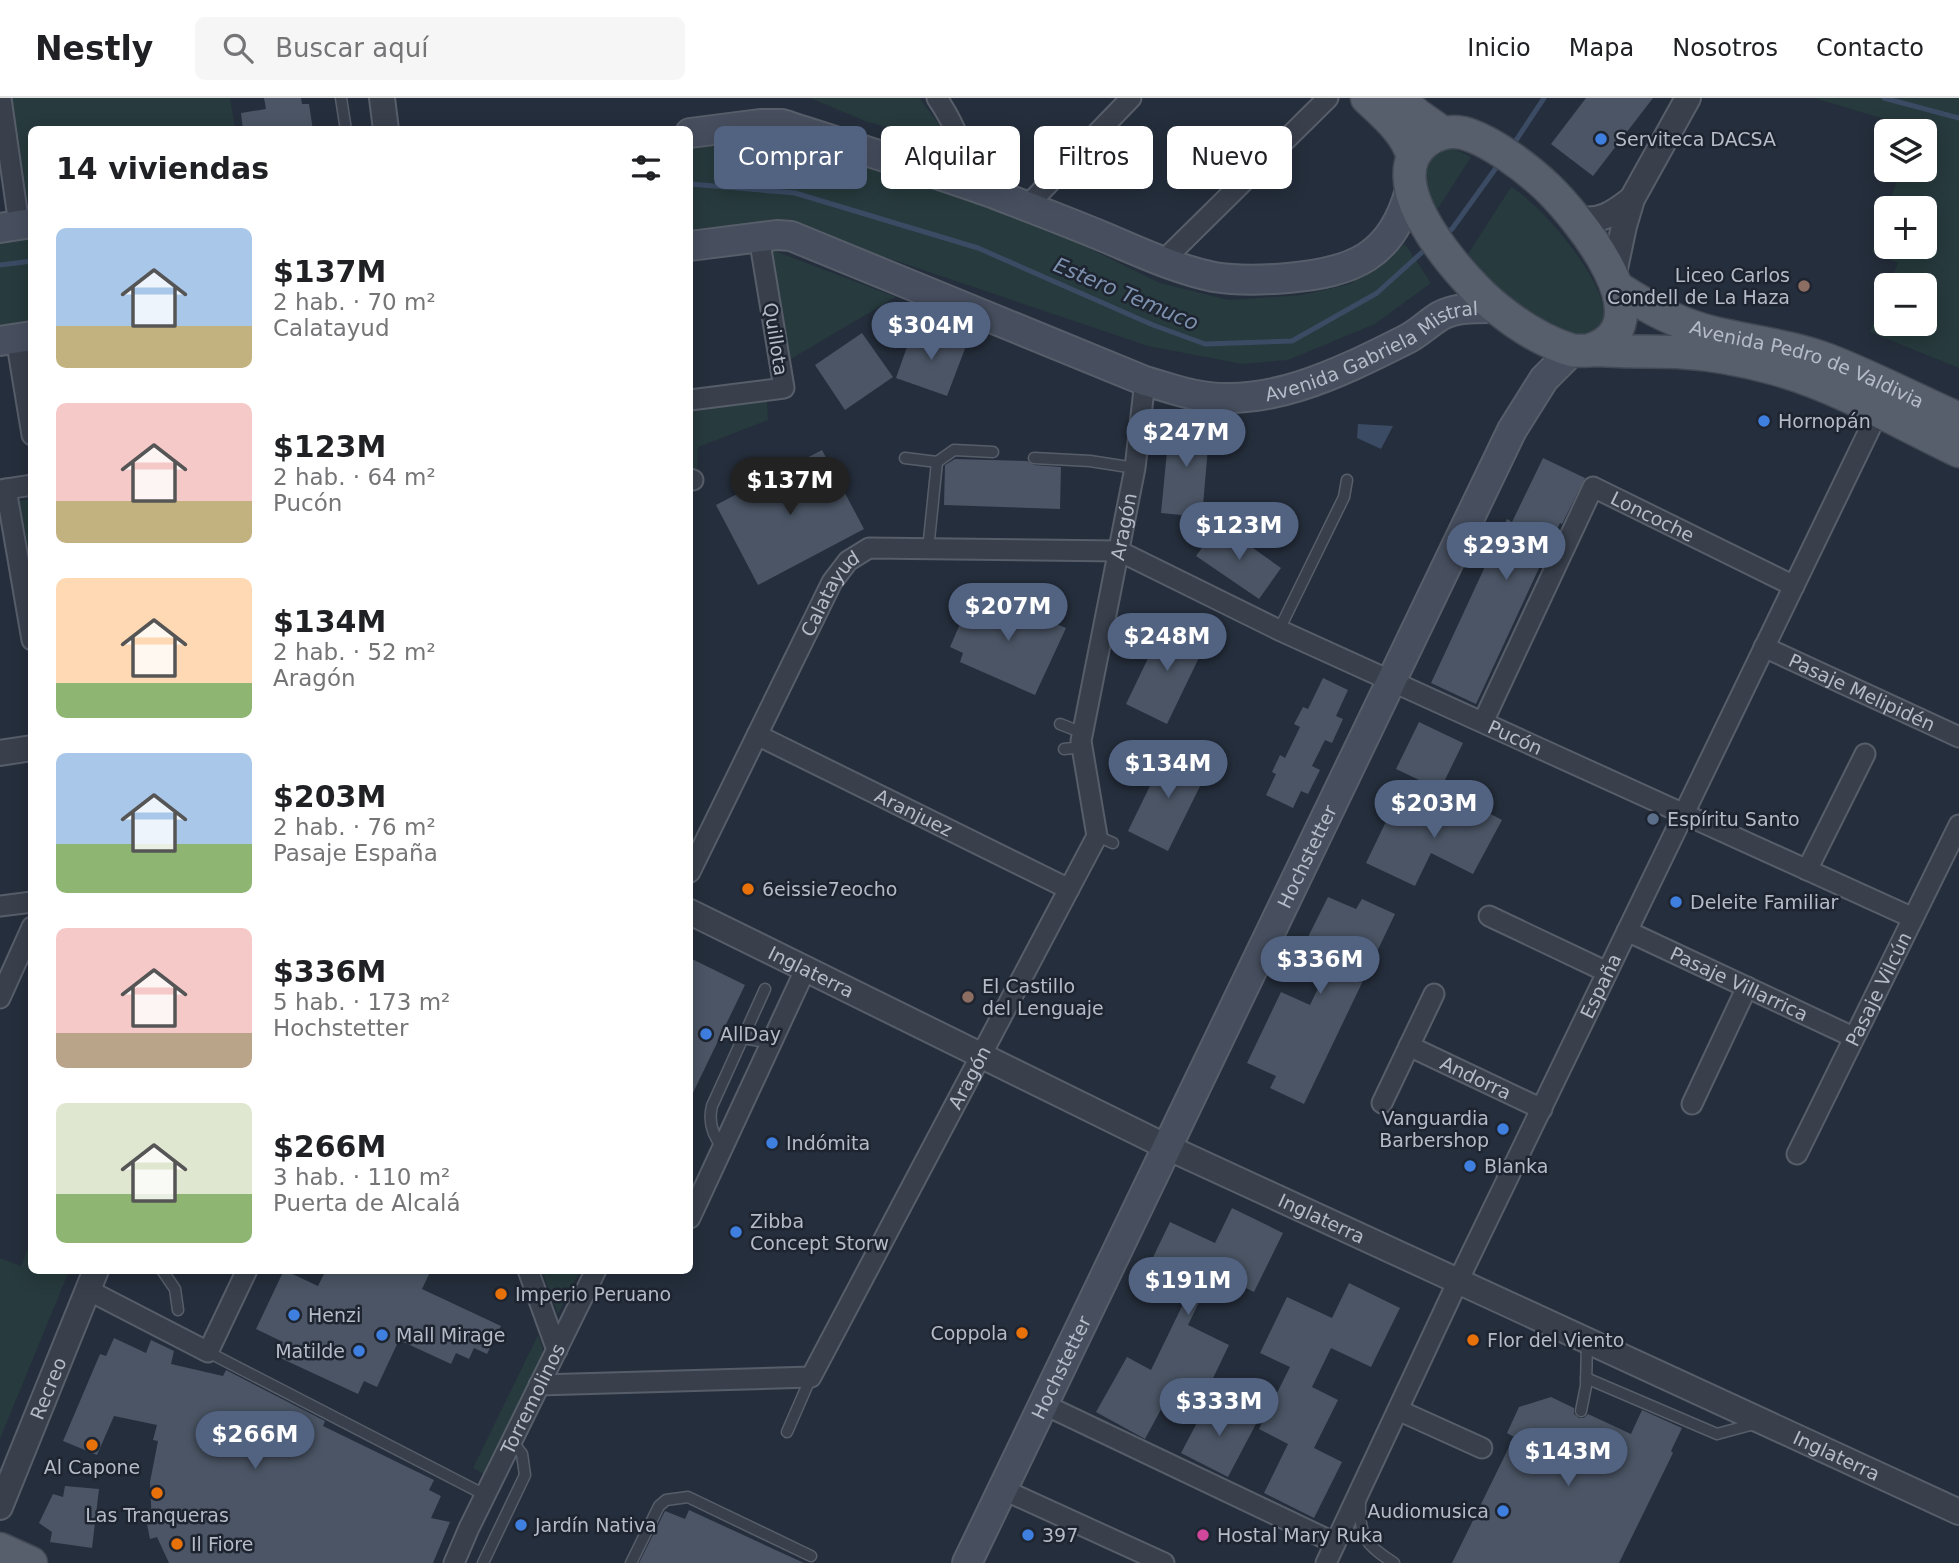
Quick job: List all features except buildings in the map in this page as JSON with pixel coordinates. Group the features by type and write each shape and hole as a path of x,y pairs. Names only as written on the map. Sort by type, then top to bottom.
{"main road":[{"path":"1367,98 1403,136 1413,158"},
{"name":"Avenida Pedro de Valdivia","path":"1399,98 1443,133 1463,133 1486,144 1516,162 1548,188 1575,218 1616,283 1648,308 1713,333 1779,345 1828,360 1959,419"},
{"path":"693,133 760,124 782,124 881,156"},
{"path":"981,189 1162,262 1213,276 1240,280 1322,275 1343,270 1366,258 1397,227 1410,190 1408,172 1413,158 1426,141 1443,133"},
{"name":"Avenida Pedro de Valdivia","path":"1410,190 1427,226 1454,263 1497,309 1533,333 1581,350 1676,352 1732,358 1779,370 1878,412 1959,452"},
{"name":"Avenida Gabriela Mistral","path":"693,246 759,237 791,236 1145,381 1193,395 1240,398 1306,385 1350,368 1420,333 1441,316 1468,309 1497,309"},
{"path":"1581,350 1605,344 1617,328 1622,308 1616,283"},
{"name":"Hochstetter","path":"967,1563 1512,430 1544,379 1581,350"},
{"path":"0,1549 31,1563"}],"street":[{"path":"1,98 17,225"},
{"path":"383,98 386,126"},
{"path":"937,98 954,126"},
{"path":"1027,206 1131,98"},
{"path":"1162,262 1328,98"},
{"path":"1616,283 1624,226 1632,199 1688,98"},
{"path":"1575,218 1600,219 1632,199"},
{"name":"Quillota","path":"693,400 784,388 759,237"},
{"path":"16,338 28,411"},
{"name":"Aragón","path":"811,1377 1069,889 1105,839 1076,743 1135,468 1145,381"},
{"name":"España","path":"1326,1563 1458,1281 1878,412"},
{"path":"28,486 3,489 28,597"},
{"name":"Loncoche","path":"1483,722 1593,486 1794,586"},
{"name":"Calatayud","path":"693,866 832,582 848,561 869,548 1119,551"},
{"name":"Pucón","path":"1119,551 1279,630 1913,918"},
{"name":"Pasaje Melipidén","path":"1764,647 1959,737"},
{"name":"Aranjuez","path":"758,735 1069,889"},
{"path":"0,753 28,749"},
{"path":"1807,870 1865,754"},
{"name":"Pasaje Vilcún","path":"1797,1154 1959,825"},
{"path":"0,906 28,902"},
{"name":"Inglaterra","path":"693,913 1167,1147 1959,1512"},
{"path":"1489,916 1607,972"},
{"name":"Pasaje Villarrica","path":"1627,931 1853,1037"},
{"path":"0,998 28,936"},
{"path":"693,1212 806,968"},
{"path":"1692,1104 1747,987"},
{"path":"1382,1103 1434,994"},
{"name":"Andorra","path":"1409,1046 1542,1109"},
{"path":"92,1280 208,1352 245,1274"},
{"path":"529,1274 557,1350"},
{"name":"Torremolinos","path":"454,1563 594,1274"},
{"name":"Recreo","path":"0,1507 92,1280"},
{"path":"539,1385 811,1377"},
{"path":"1043,1404 1335,1543"},
{"path":"1398,1410 1482,1448"},
{"path":"1002,1489 1164,1563"},
{"name":"Torremolinos","path":"446,1563 469,1528"}],"lane":[{"path":"341,98 345,126"},
{"path":"905,458 937,462 954,450 992,452"},
{"path":"1034,458 1090,461 1135,468"},
{"path":"929,550 937,462"},
{"path":"1279,630 1344,497 1347,481"},
{"path":"1060,724 1076,743"},
{"path":"724,1148 713,1135 710,1113 765,989"},
{"path":"743,1038 771,1043"},
{"path":"165,1274 175,1289 178,1310"},
{"path":"1581,1411 1588,1341"},
{"path":"208,1352 485,1495"},
{"path":"787,1432 811,1377"},
{"path":"1586,1378 1717,1434 1762,1422"},
{"path":"483,1563 525,1475 522,1454 512,1441"},
{"path":"1360,1493 1359,1516 1364,1536 1377,1552 1394,1563"},
{"path":"631,1563 659,1506 666,1500 688,1497 811,1556"}],"shaded area":[{"path":"8,98 230,98 235,126 28,126 28,202 24,203"},
{"path":"810,98 919,98 939,126 882,126"},
{"path":"1814,98 1959,98 1959,368 1880,336 1937,336 1937,273 1894,273 1898,263 1889,259 1937,259 1937,196 1891,196 1897,182 1937,182 1937,119 1885,119"},
{"path":"714,142 714,189 867,189 867,162 881,167 881,189 945,189 1019,214 1160,283 1229,300 1302,295 1350,284 1405,244 1431,283 1375,324 1288,360 1242,364 1148,346 793,226 693,238 693,145"},
{"path":"1446,149 1471,157 1437,210 1426,195 1422,163 1432,153"},
{"path":"1511,187 1555,227 1585,267 1603,305 1604,323 1597,335 1579,337 1543,325 1508,299 1468,254"},
{"path":"28,236 28,327 0,331 0,241"},
{"path":"772,250 896,297 789,360"},
{"path":"767,399 768,420 698,447 697,472 693,470 693,407"},
{"path":"28,500 28,555 19,501"},
{"path":"28,1248 28,1274 68,1274 0,1439 0,1258 21,1266"},
{"path":"543,1274 578,1274 558,1314"},
{"path":"538,1335 545,1355 487,1476 473,1468"}],"water":[{"path":"1358,424 1393,426 1381,449 1357,438"}],"waterway":[{"name":"Estero Temuco","path":"1513,145 1544,98"},
{"name":"Estero Temuco","path":"1884,98 1959,118"},
{"name":"Estero Temuco","path":"1445,233 1452,229 1501,161"},
{"name":"Estero Temuco","path":"693,184 795,193 978,248 1153,325 1205,344 1292,341 1377,293 1429,246"},
{"name":"Estero Temuco","path":"0,265 28,262"}],"place":[{"name":"Serviteca DACSA","path":"1601,139"},
{"name":"Liceo Carlos Condell de La Haza","path":"1804,286"},
{"name":"Hornopán","path":"1764,421"},
{"name":"Espíritu Santo","path":"1653,819"},
{"name":"6eissie7eocho","path":"748,889"},
{"name":"Deleite Familiar","path":"1676,902"},
{"name":"El Castillo del Lenguaje","path":"968,997"},
{"name":"AllDay","path":"706,1034"},
{"name":"Vanguardia Barbershop","path":"1503,1129"},
{"name":"Indómita","path":"772,1143"},
{"name":"Blanka","path":"1470,1166"},
{"name":"Zibba Concept Storw","path":"736,1232"},
{"name":"Imperio Peruano","path":"501,1294"},
{"name":"Henzi","path":"294,1315"},
{"name":"Coppola","path":"1022,1333"},
{"name":"Mall Mirage","path":"382,1335"},
{"name":"Flor del Viento","path":"1473,1340"},
{"name":"Matilde","path":"359,1351"},
{"name":"Al Capone","path":"92,1445"},
{"name":"Las Tranqueras","path":"157,1493"},
{"name":"Audiomusica","path":"1503,1511"},
{"name":"Jardín Nativa","path":"521,1525"},
{"name":"397","path":"1028,1535"},
{"name":"Hostal Mary Ruka","path":"1203,1535"},
{"name":"Il Fiore","path":"177,1544"}]}
